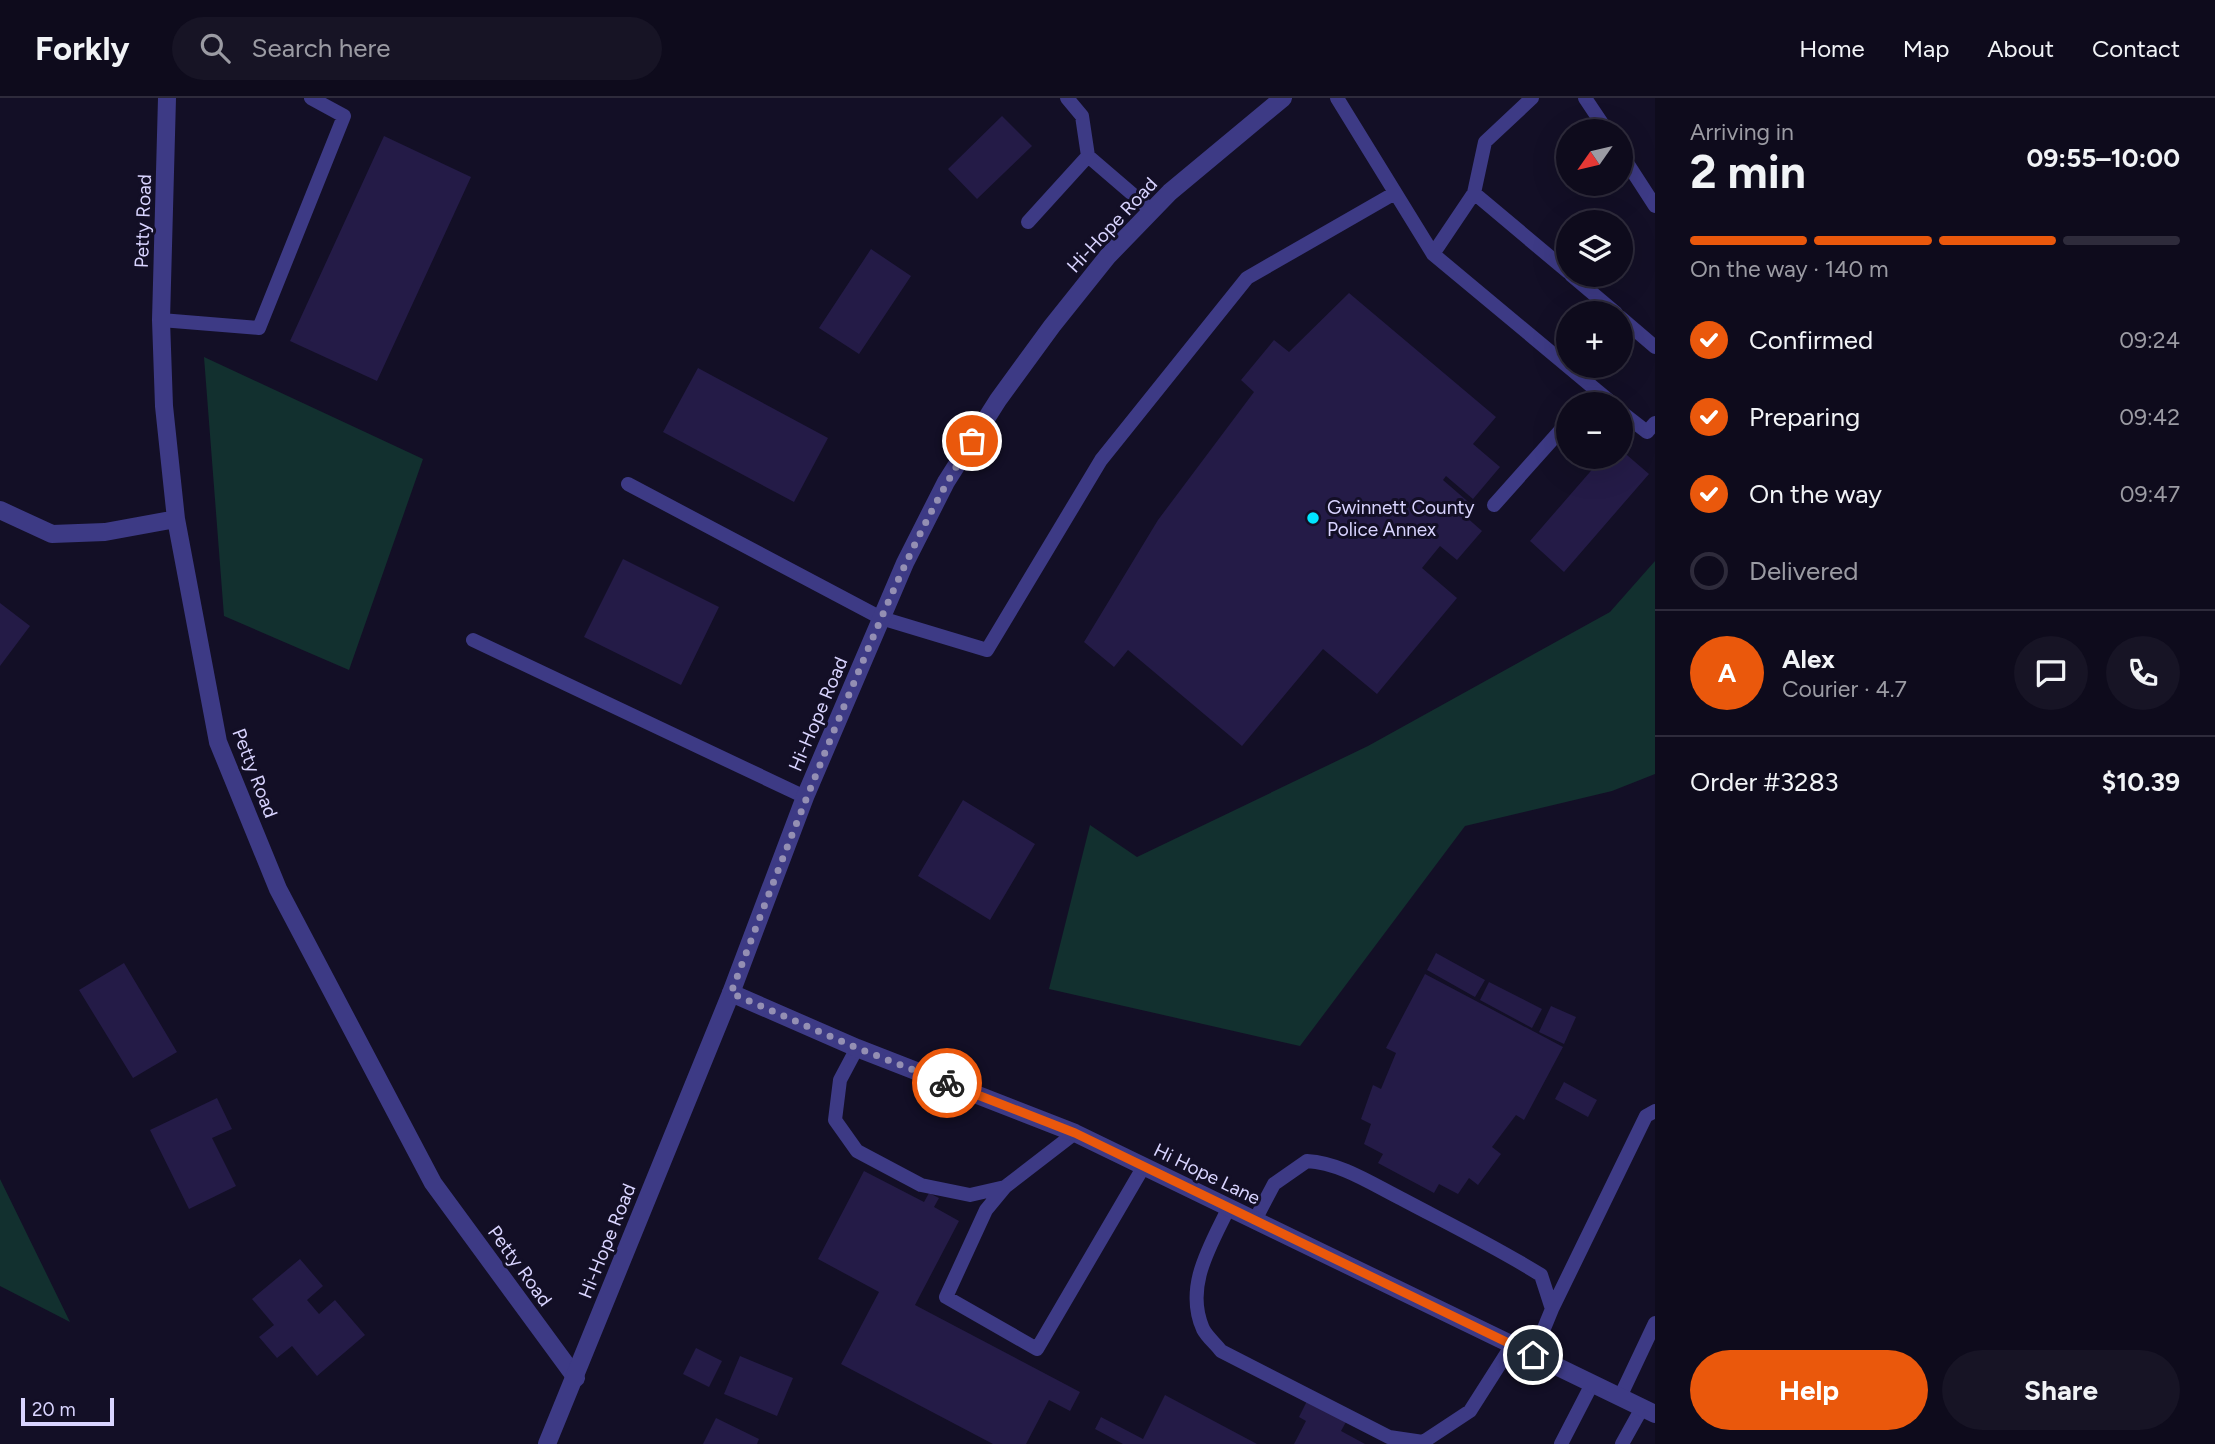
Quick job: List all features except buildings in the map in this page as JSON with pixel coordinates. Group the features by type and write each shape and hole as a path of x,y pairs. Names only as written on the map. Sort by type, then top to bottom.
{"street":[{"name":"Petty Road","path":"167,98 161,320 164,406 176,519 218,742 278,889 433,1183 576,1378"},
{"name":"Hi-Hope Road","path":"547,1444 731,993 805,797 905,563 946,482 998,400 1108,256 1170,192 1283,98"},
{"path":"0,510 52,534 106,532 176,519"},
{"name":"Hi Hope Lane","path":"731,993 857,1048 1075,1133 1648,1411"}],"lane":[{"path":"161,320 259,328 344,116 312,98"},
{"path":"1067,98 1082,116 1088,156 1152,211"},
{"path":"1337,98 1433,254 1598,392"},
{"path":"1433,254 1474,192 1485,142 1532,98"},
{"path":"1585,98 1599,119"},
{"path":"1028,222 1088,156"},
{"path":"1633,172 1655,206"},
{"path":"1474,192 1556,263"},
{"path":"628,484 881,618 987,650 1101,460 1247,278 1395,193"},
{"path":"1585,287 1602,301"},
{"path":"1633,328 1655,347"},
{"path":"1633,421 1647,432 1655,423"},
{"path":"1494,505 1556,435"},
{"path":"473,640 805,797"},
{"path":"857,1048 840,1080 835,1120 857,1151 921,1185 971,1195 1004,1187"},
{"path":"1533,1355 1552,1309 1646,1116 1655,1111"},
{"path":"1075,1133 1004,1187 986,1210 946,1297 1037,1349 1144,1166"},
{"path":"1255,1220 1274,1184 1307,1161 1326,1162 1498,1249 1541,1275 1552,1309"},
{"path":"1229,1207 1200,1268 1196,1296 1204,1330 1221,1351 1389,1437 1423,1441 1470,1411 1512,1345"},
{"path":"1620,1397 1655,1322"},
{"path":"1561,1444 1592,1384"},
{"path":"1622,1444 1648,1411"}],"green space":[{"path":"204,357 423,459 349,670 224,616"},
{"path":"1655,561 1655,774 1612,791 1465,826 1300,1046 1049,989 1090,825 1137,857 1368,746 1610,612"},
{"path":"0,1179 70,1322 0,1286"}],"way so far":[{"path":"947,1083 857,1048 731,993 805,797 905,563 946,482 972,441"}],"place":[{"name":"Gwinnett County Police Annex","path":"1313,518"}],"route":[{"path":"947,1083 1075,1133 1533,1355"}]}
